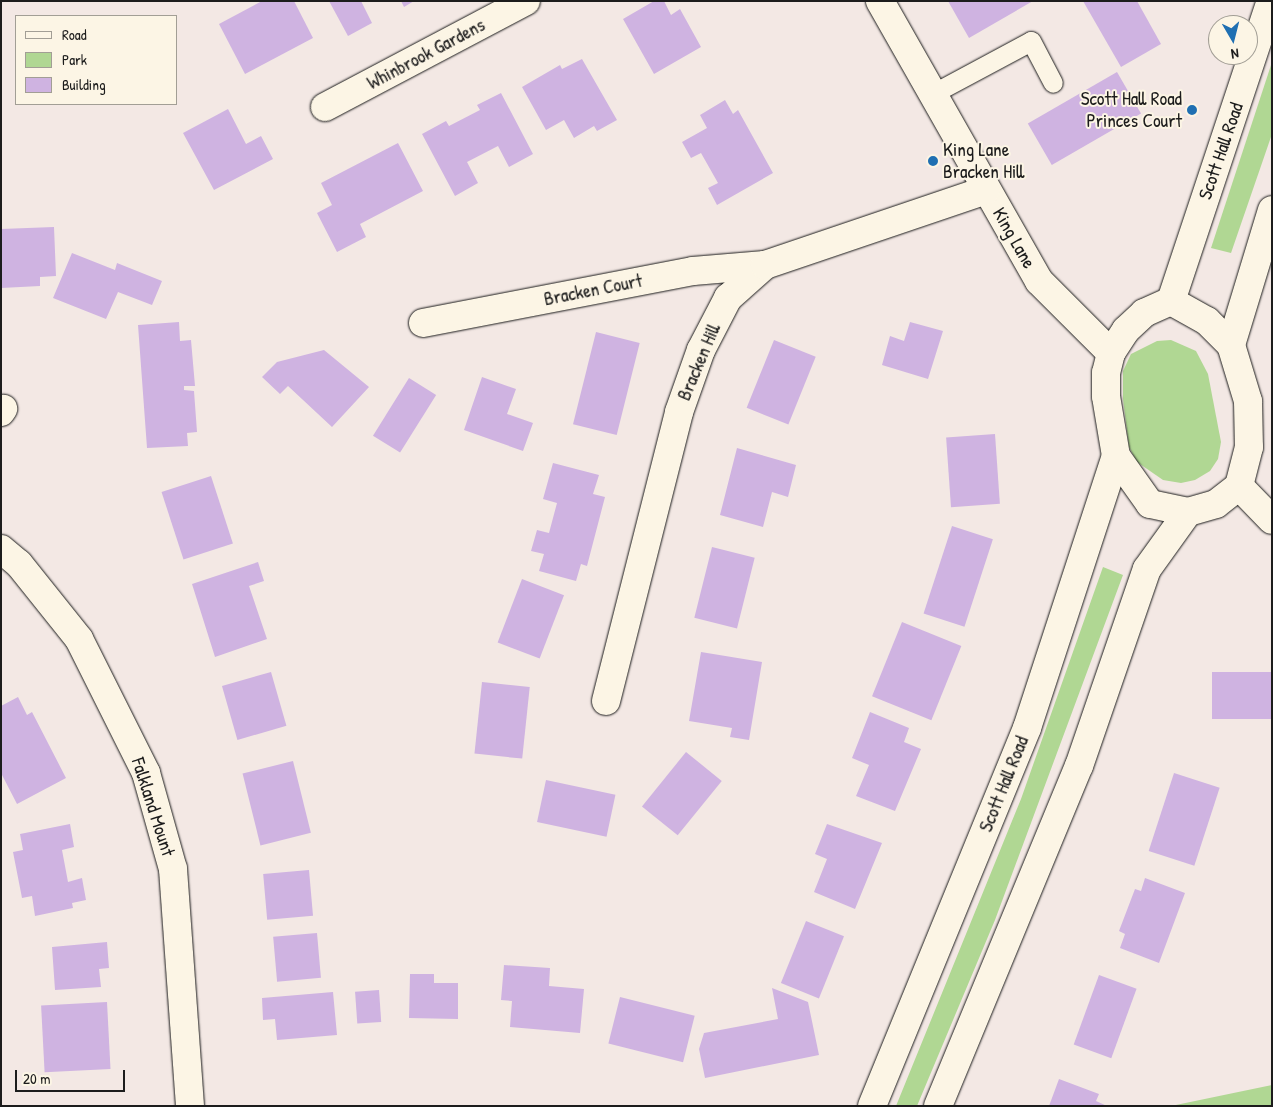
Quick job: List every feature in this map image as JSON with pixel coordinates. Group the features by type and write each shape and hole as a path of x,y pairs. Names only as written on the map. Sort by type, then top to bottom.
{"main road":[{"name":"Whinbrook Gardens","path":"325,107 526,1"},
{"name":"King Lane","path":"880,1 1039,281 1111,353"},
{"name":"Scott Hall Road","path":"1171,301 1271,1"},
{"name":"Bracken Hill","path":"606,701 678,412 698,358 728,298 765,265 986,190"},
{"path":"1231,345 1272,210"},
{"name":"Bracken Court","path":"423,323 693,271 765,265"},
{"path":"1171,301 1207,322 1231,345 1248,401 1249,447 1239,486 1216,504 1188,512 1150,504 1116,456 1106,396 1106,373 1111,353 1126,330 1144,313 1171,301"},
{"name":"Scott Hall Road","path":"872,1106 1027,728 1116,456"},
{"path":"1239,486 1272,520"},
{"path":"938,1106 1079,766 1147,569 1188,512"},
{"name":"Falkland Mount","path":"1,550 19,564 79,639 146,773 173,869 190,1106"}],"lane":[{"path":"932,94 1031,41 1053,83"}],"green space":[{"path":"1272,62 1272,134 1231,253 1211,248"},
{"path":"1171,340 1196,351 1208,374 1221,442 1218,459 1210,471 1195,480 1181,483 1163,480 1137,462 1129,447 1123,399 1123,371 1131,354 1157,341"},
{"path":"1103,567 1123,575 995,920 917,1106 896,1106 1021,799"},
{"path":"1272,1085 1272,1106 1171,1106"}],"building":[{"path":"262,1 294,1 313,38 245,74 219,24"},
{"path":"329,1 361,1 372,23 348,36"},
{"path":"401,1 414,1 404,7"},
{"path":"654,1 664,1 671,15 680,9 701,47 654,74 623,19"},
{"path":"948,1 1033,1 969,38"},
{"path":"1083,1 1137,1 1161,44 1121,67"},
{"path":"582,59 617,120 597,131 594,126 574,138 564,120 546,130 522,87 560,65 562,69"},
{"path":"1117,72 1141,114 1052,165 1028,124"},
{"path":"501,93 533,154 509,167 498,146 467,162 478,183 455,196 422,134 446,121 449,126 480,110 477,105"},
{"path":"725,100 733,114 738,110 773,173 717,205 708,188 718,183 701,153 691,158 682,142 707,128 700,115"},
{"path":"228,109 246,144 261,136 273,159 214,190 183,133"},
{"path":"398,143 423,191 360,224 366,237 337,252 317,213 332,205 321,183"},
{"path":"54,227 56,276 40,277 40,286 1,288 1,229"},
{"path":"72,253 115,270 117,263 162,281 152,305 118,292 106,319 53,298"},
{"path":"179,322 180,341 191,340 195,386 184,386 184,390 194,391 197,432 187,433 188,446 147,448 138,325"},
{"path":"910,322 943,331 928,379 882,365 890,336 904,341"},
{"path":"596,332 640,343 617,435 573,424"},
{"path":"774,340 816,357 788,425 747,408"},
{"path":"324,350 369,387 332,427 288,386 280,394 262,377 277,362"},
{"path":"482,377 516,389 507,414 533,423 523,451 464,430"},
{"path":"409,378 436,395 400,453 373,436"},
{"path":"995,434 1000,504 951,507 946,437"},
{"path":"737,448 796,465 788,497 772,492 763,527 720,515"},
{"path":"553,463 599,475 593,494 605,497 587,566 581,564 576,581 539,571 544,554 531,551 537,530 549,533 557,503 543,499"},
{"path":"211,476 233,544 183,560 162,492"},
{"path":"952,526 993,539 964,627 924,613"},
{"path":"712,547 755,558 737,628 694,618"},
{"path":"258,562 264,581 249,586 267,639 215,657 192,584"},
{"path":"522,579 564,595 540,659 498,642"},
{"path":"902,622 961,646 931,720 872,696"},
{"path":"701,652 762,662 749,740 730,737 732,728 689,721"},
{"path":"271,672 286,726 237,740 222,686"},
{"path":"1212,672 1272,672 1272,719 1212,719"},
{"path":"482,682 530,687 522,759 474,754"},
{"path":"18,697 27,715 32,712 66,778 17,804 1,773 1,706"},
{"path":"870,712 909,728 904,742 921,749 895,811 856,796 869,765 852,758"},
{"path":"686,752 722,781 678,835 642,806"},
{"path":"293,761 311,833 260,845 243,774"},
{"path":"1174,773 1220,788 1194,866 1149,851"},
{"path":"546,780 615,795 607,837 537,822"},
{"path":"70,824 74,847 62,850 68,882 82,878 86,900 72,903 73,908 35,916 32,896 22,898 13,852 23,850 20,834"},
{"path":"827,824 882,843 855,909 814,892 827,859 815,854"},
{"path":"309,870 313,916 267,920 263,874"},
{"path":"1145,878 1185,893 1159,963 1120,948 1125,934 1119,931 1135,889 1141,891"},
{"path":"806,921 844,936 819,998 781,983"},
{"path":"317,933 321,978 277,982 273,937"},
{"path":"107,942 109,968 99,969 101,987 55,990 52,947"},
{"path":"504,965 550,968 549,986 584,989 580,1033 510,1027 512,1001 501,1000"},
{"path":"410,974 434,974 434,983 458,983 458,1019 409,1018"},
{"path":"1099,975 1137,989 1111,1058 1074,1045"},
{"path":"772,988 808,1002 819,1055 705,1078 699,1049 704,1033 778,1019"},
{"path":"379,990 381,1022 357,1024 355,992"},
{"path":"333,992 337,1035 277,1040 275,1019 263,1020 262,998"},
{"path":"620,997 695,1016 683,1062 608,1044"},
{"path":"107,1002 111,1069 45,1072 41,1005"},
{"path":"1059,1079 1099,1094 1096,1101 1107,1106 1049,1106"}],"place":[{"name":"Scott Hall Road Princes Court","path":"1192,110"},
{"name":"King Lane Bracken Hill","path":"933,161"}]}
